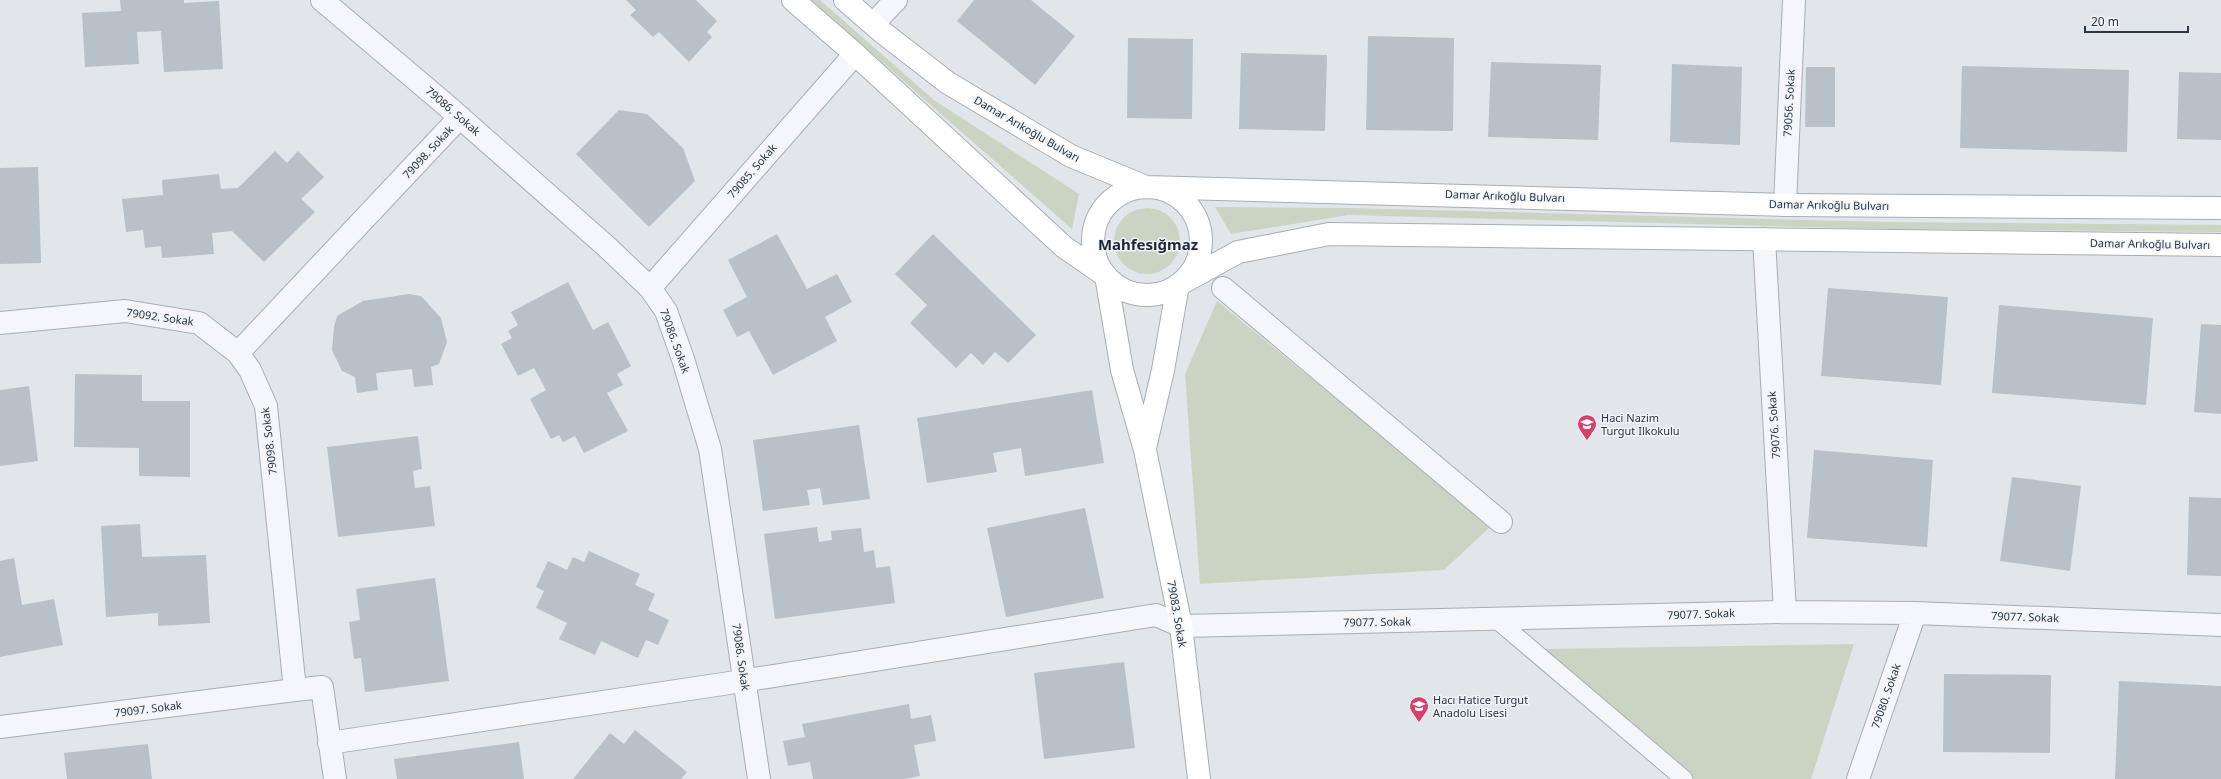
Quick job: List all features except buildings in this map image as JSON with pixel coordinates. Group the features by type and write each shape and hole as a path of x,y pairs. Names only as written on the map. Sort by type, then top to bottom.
{"main road":[{"path":"793,0 855,54 1064,247 1118,286 1132,293 1148,295 1164,292 1178,285 1190,273 1198,257 1201,240 1198,223 1190,208 1177,196 1162,189 1146,186 1130,189 1119,195 1102,211 1095,226 1093,244 1097,261 1106,276"},
{"name":"Damar Arıkoğlu Bulvarı","path":"845,0 873,24 954,87 1071,156 1146,186 1785,205 2221,208"},
{"name":"Damar Arıkoğlu Bulvarı","path":"1178,285 1238,252 1329,234 2221,245"},
{"name":"79083. Sokak","path":"1106,276 1122,370 1145,450 1181,626 1199,779"},
{"path":"1145,450 1164,364 1178,285"}],"street":[{"name":"79086. Sokak","path":"322,0 460,117 607,247 650,288 666,311 683,359 710,449 759,779"},
{"path":"873,24 896,0"},
{"name":"79056. Sokak","path":"1785,205 1794,0"},
{"name":"79085. Sokak","path":"650,288 855,54"},
{"name":"79098. Sokak","path":"295,690 266,406 250,370 238,353 460,117"},
{"name":"79076. Sokak","path":"1764,239 1785,612"},
{"path":"1224,288 1501,522"},
{"name":"79092. Sokak","path":"0,322 125,311 200,322 238,353"},
{"name":"79077. Sokak","path":"1181,626 1497,620 1785,612 1915,613 2221,625"},
{"name":"79080. Sokak","path":"1858,779 1915,613"},
{"path":"329,743 744,680 1156,615 1181,626"},
{"path":"295,690 322,687 335,779"},
{"name":"79097. Sokak","path":"0,727 295,690"}],"lane":[{"path":"1497,620 1684,779"}],"green space":[{"path":"811,0 820,0 934,100 1079,194 1072,229"},
{"path":"1215,207 1349,208 1885,222 2221,225 2221,232 1886,229 1348,215 1231,234"},
{"path":"1147,208 1160,211 1170,218 1177,228 1180,241 1177,254 1170,264 1160,271 1147,274 1134,271 1124,264 1117,254 1114,241 1117,228 1124,218 1134,211"},
{"path":"1217,301 1491,526 1444,570 1200,584 1185,374"},
{"path":"1854,644 1811,779 1695,779 1544,649"}],"place":[{"name":"Haci Nazim Turgut Ilkokulu","path":"1587,441"},
{"name":"Hacı Hatice Turgut Anadolu Lisesi","path":"1419,723"}],"district":[{"name":"Mahfesığmaz","path":"1148,245"}]}
